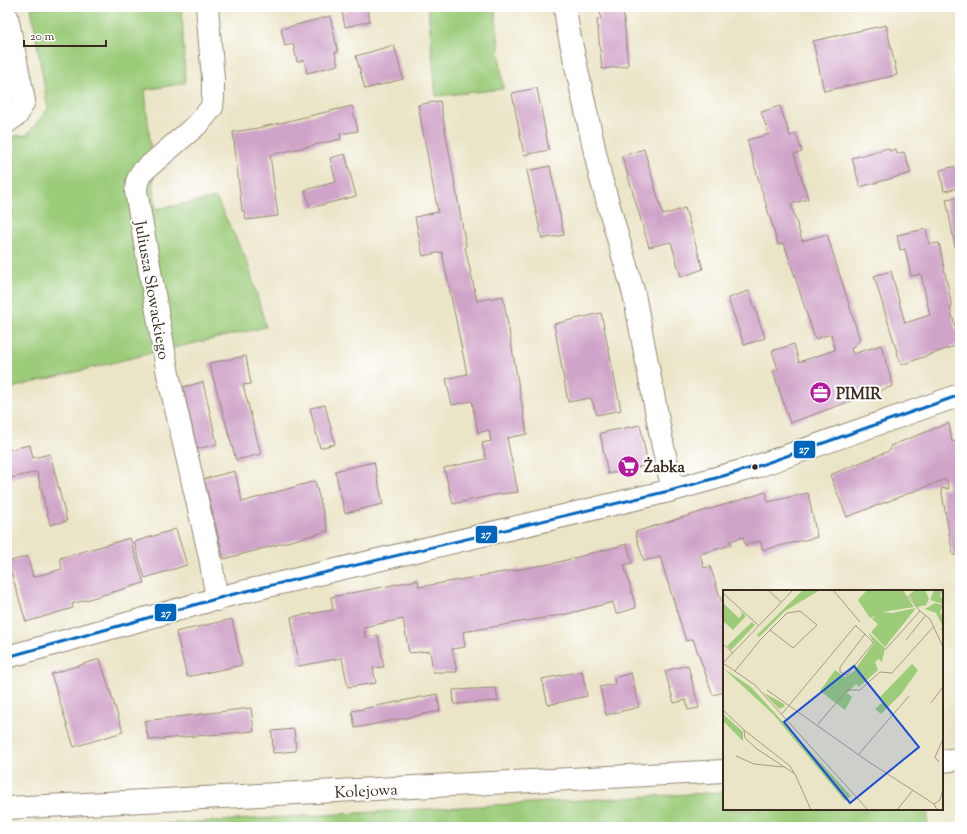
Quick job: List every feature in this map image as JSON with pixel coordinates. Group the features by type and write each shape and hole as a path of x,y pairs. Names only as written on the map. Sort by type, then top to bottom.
{"street":[{"name":"Juliusza Słowackiego","path":"207,7 214,98 212,107 192,130 141,173 136,182 136,190 168,374 210,557 217,600"},
{"path":"565,7 568,29 600,175 634,294 673,490"},
{"path":"7,17 24,100 17,115 7,122"},
{"path":"7,657 306,576 673,490 755,467 960,395"},
{"path":"943,760 960,759"},
{"name":"Kolejowa","path":"7,808 723,772"}],"green space":[{"path":"31,7 182,7 185,83 145,90 156,209 216,198 247,261 266,327 164,350 7,389 7,137 27,135 48,109"},
{"path":"428,7 495,7 503,89 436,96"},
{"path":"723,792 723,810 928,810 927,827 111,827"}],"building":[{"path":"367,7 370,21 345,27 342,12"},
{"path":"600,7 623,7 628,66 602,69 597,20 601,19"},
{"path":"330,16 338,52 335,52 338,65 307,73 304,60 297,62 293,44 285,46 281,29"},
{"path":"886,25 897,75 824,91 813,41"},
{"path":"394,45 403,79 365,89 356,56"},
{"path":"537,88 549,150 524,155 512,93"},
{"path":"440,101 465,247 477,301 503,296 527,434 507,438 518,492 494,495 453,504 444,468 486,459 482,443 491,441 489,430 478,433 472,401 452,405 446,379 467,374 442,252 423,256 415,217 438,212 418,105"},
{"path":"352,106 358,131 340,134 341,139 270,155 278,216 246,220 244,211 242,211 233,132 258,128"},
{"path":"780,106 790,136 796,134 802,152 794,154 808,199 791,204 802,241 827,234 860,340 851,349 853,354 881,345 893,386 790,423 773,371 778,369 772,351 794,344 799,362 835,350 831,334 815,339 784,243 778,245 747,140 769,134 761,112"},
{"path":"888,148 889,151 896,149 897,154 904,152 911,173 860,187 852,158"},
{"path":"644,149 663,215 685,208 703,269 681,277 671,242 649,247 622,156"},
{"path":"345,154 356,196 310,208 305,190 336,182 330,158"},
{"path":"550,166 564,235 542,239 527,171"},
{"path":"957,166 960,188 944,191 940,170"},
{"path":"960,197 960,267 959,267 946,199"},
{"path":"926,229 929,244 939,243 952,307 950,308 960,344 901,365 874,276 891,271 905,323 930,315 921,274 911,276 905,249 900,250 897,235"},
{"path":"749,291 765,338 744,345 728,298"},
{"path":"601,313 621,410 597,415 591,398 568,402 554,324"},
{"path":"246,356 251,384 243,385 261,454 236,460 209,363"},
{"path":"203,382 217,444 197,449 183,387"},
{"path":"325,405 335,444 320,448 310,408"},
{"path":"949,423 952,442 960,439 960,554 953,555 941,488 949,489 946,479 847,517 830,475 891,450 890,446"},
{"path":"640,425 648,465 608,474 600,433"},
{"path":"30,445 33,458 50,454 67,521 50,525 37,472 7,479 7,450"},
{"path":"374,462 383,504 345,513 335,471"},
{"path":"235,471 242,502 315,481 328,531 224,559 204,479"},
{"path":"766,492 768,502 808,493 817,537 763,550 760,541 745,545 743,537 730,541 731,545 700,554 704,568 710,566 723,606 723,692 713,695 693,639 686,641 660,557 644,561 635,532"},
{"path":"176,529 187,565 145,578 134,542"},
{"path":"130,538 144,583 72,604 73,608 26,622 8,562 27,556 33,577 62,569 60,558"},
{"path":"627,544 632,563 624,565 636,608 616,614 613,602 567,614 463,632 465,647 452,649 457,672 433,672 430,651 409,653 403,619 364,627 365,637 378,635 384,667 373,668 376,683 348,687 342,658 299,666 291,617 333,610 331,597 418,580 419,587 555,563"},
{"path":"232,619 242,665 187,677 176,632"},
{"path":"100,659 123,732 74,747 51,674"},
{"path":"688,665 699,708 688,710 686,700 674,703 665,671"},
{"path":"582,671 587,696 548,705 542,679"},
{"path":"631,673 639,707 606,715 600,687 615,684 614,678"},
{"path":"496,688 498,701 454,704 453,690"},
{"path":"437,694 440,711 355,728 352,711"},
{"path":"251,708 254,731 149,740 144,721"},
{"path":"294,729 296,751 273,753 272,731"}],"transit line":[{"name":"27","path":"7,657 230,595 673,490 755,467 960,395"}],"place":[{"name":"PIMIR","path":"821,393"},
{"name":"Żabka","path":"628,466"}]}
